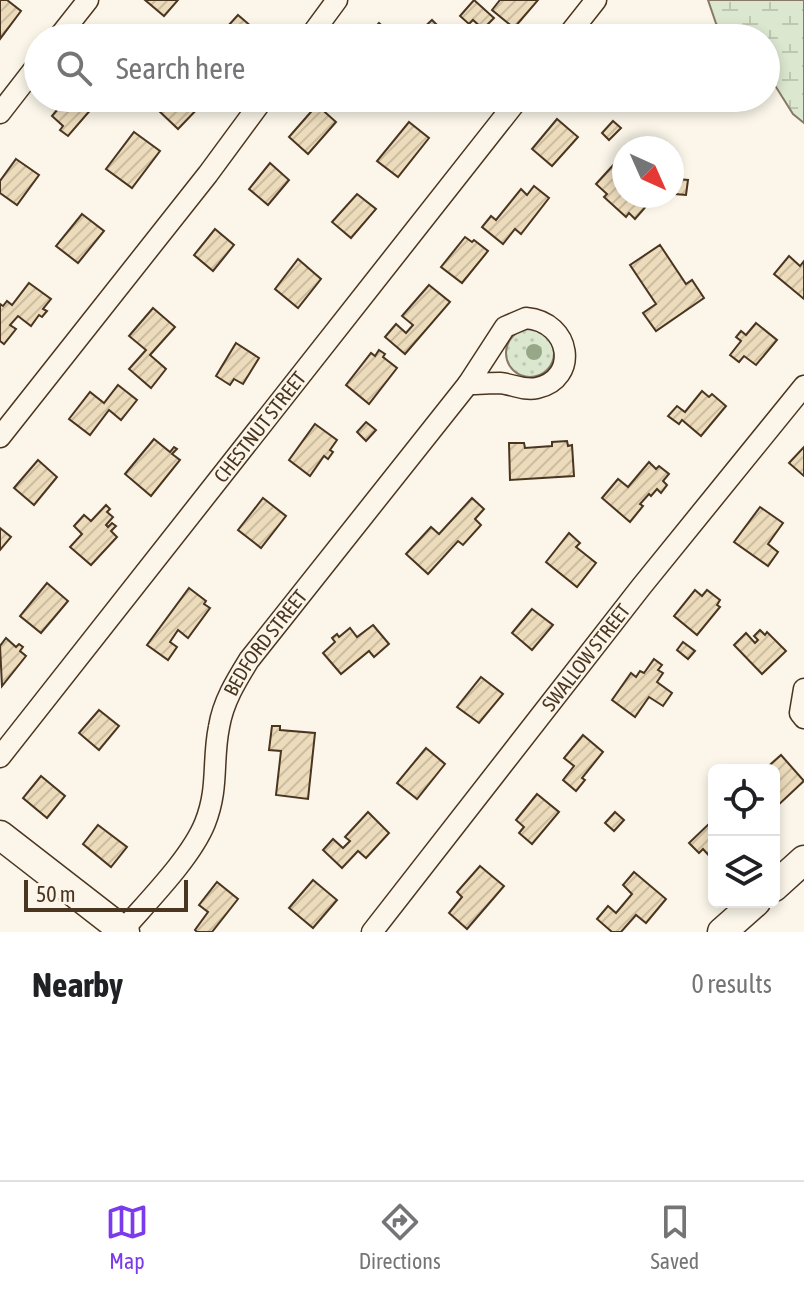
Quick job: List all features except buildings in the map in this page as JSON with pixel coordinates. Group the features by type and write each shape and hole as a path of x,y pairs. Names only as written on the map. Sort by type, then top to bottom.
{"main road":[{"path":"0,835 124,931"},
{"path":"780,882 804,860"},
{"path":"722,932 749,908"}],"street":[{"path":"69,24 88,0"},
{"path":"319,24 337,0"},
{"path":"577,24 596,0"},
{"path":"0,113 24,82"},
{"path":"0,437 254,112"},
{"name":"CHESTNUT STREET","path":"0,757 508,112"},
{"name":"BEDFORD STREET","path":"124,931 204,826 216,782 223,709 249,660 486,361 498,336 515,321 538,319 557,331 563,342 563,365 548,384 525,389 500,383 468,384"},
{"name":"SWALLOW STREET","path":"372,932 641,587 804,386"},
{"path":"804,689 800,713 804,718"}],"green space":[{"path":"708,0 804,0 804,123 793,114 780,93 780,24 716,24"},
{"path":"530,329 547,336 554,353 547,370 530,377 513,370 506,353 513,336"}]}
